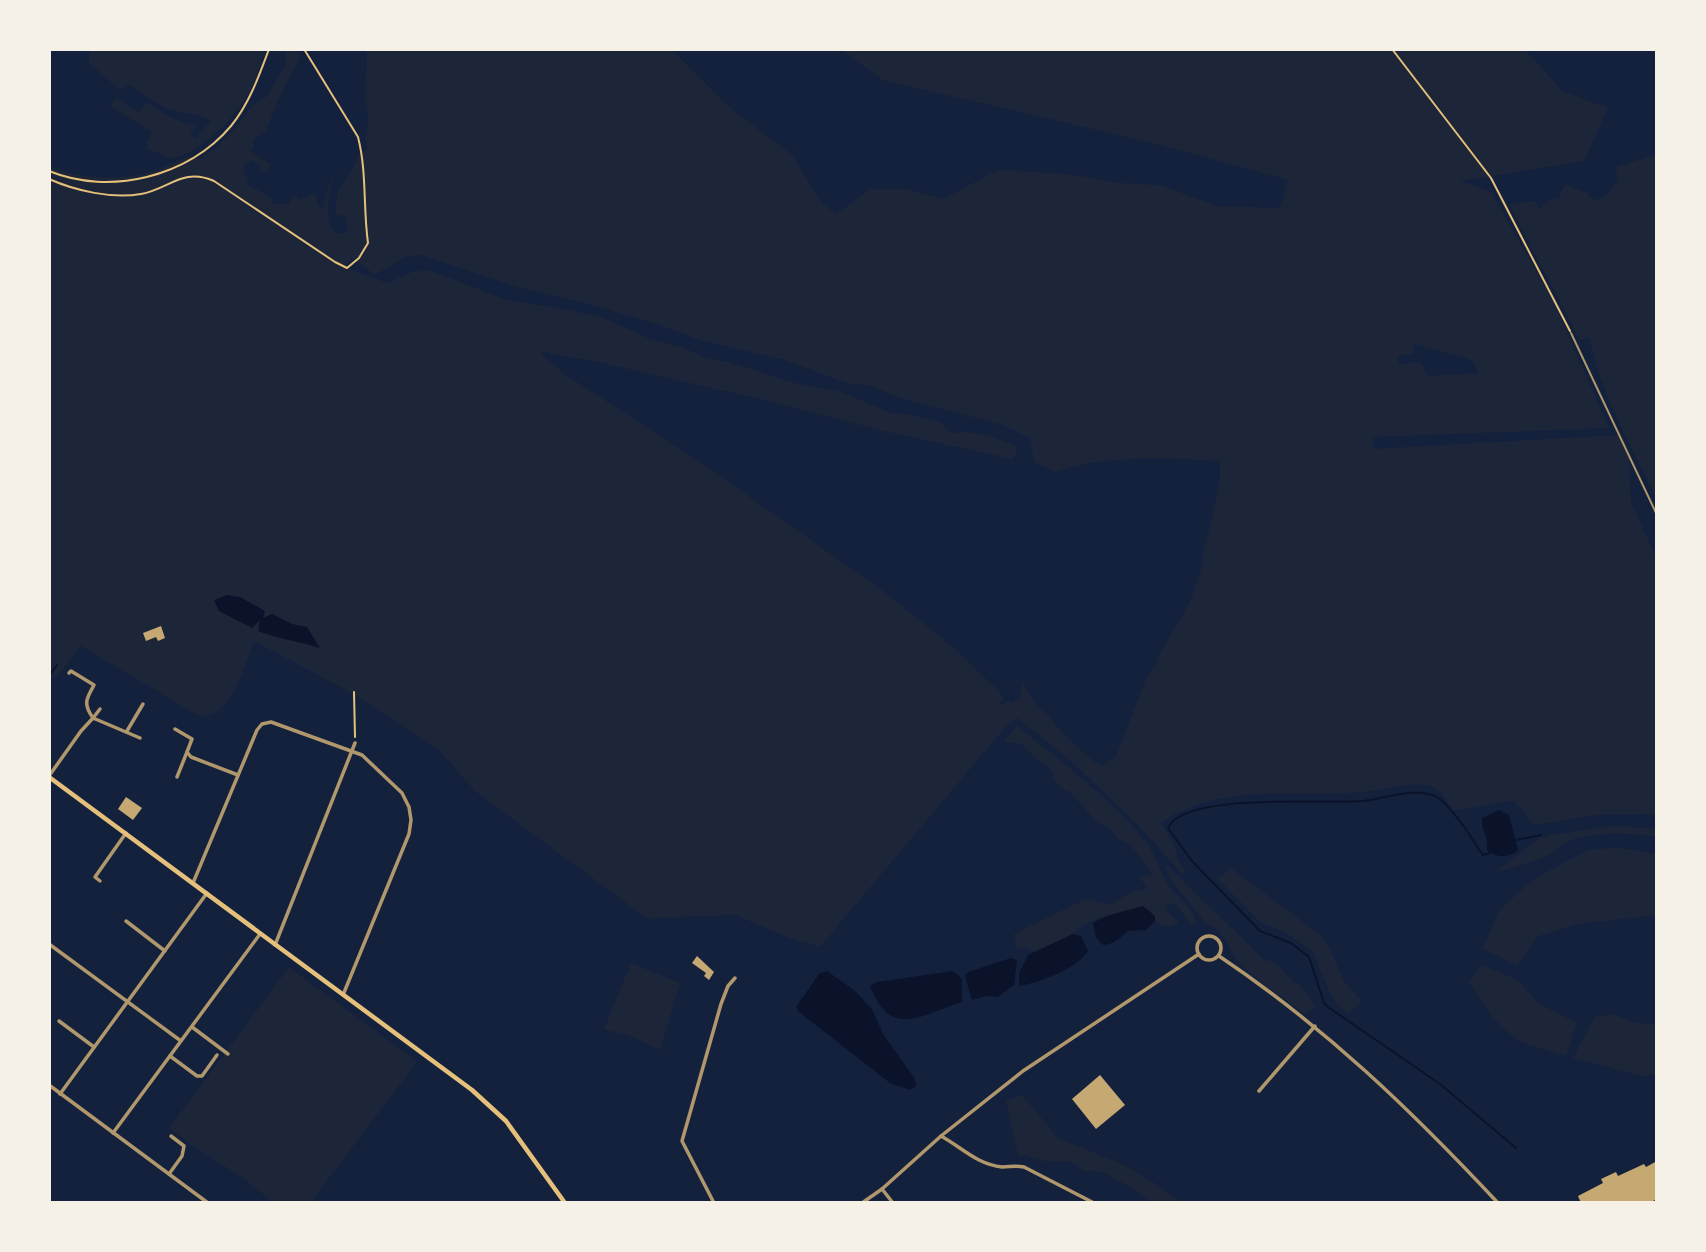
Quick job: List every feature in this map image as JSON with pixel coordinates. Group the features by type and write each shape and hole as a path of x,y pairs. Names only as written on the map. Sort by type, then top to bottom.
{"main road":[{"path":"49,777 472,1090 492,1107 518,1137 565,1203"}],"street":[{"path":"69,673 71,671 94,685 85,703 93,718 140,738"},
{"path":"127,732 143,704"},
{"path":"49,777 100,709"},
{"path":"193,883 257,730 266,722 362,755 402,793 409,807 411,820 409,834 344,995"},
{"path":"175,729 194,740 177,777"},
{"path":"131,741 134,735"},
{"path":"275,945 355,743"},
{"path":"187,752 191,757 238,775"},
{"path":"100,881 94,877 126,834"},
{"path":"60,1094 207,893"},
{"path":"127,921 164,951"},
{"path":"113,1133 260,934"},
{"path":"1216,937 1221,943 1219,956 1206,960 1199,954 1199,940 1216,937"},
{"path":"49,944 181,1041"},
{"path":"862,1203 1023,1071 1199,954"},
{"path":"1219,956 1315,1026 1408,1108 1498,1203"},
{"path":"714,1203 682,1141 721,1004 728,986 735,978"},
{"path":"59,1021 94,1047"},
{"path":"1259,1091 1315,1026"},
{"path":"192,1027 228,1054"},
{"path":"170,1056 197,1076 202,1076 207,1073 217,1055"},
{"path":"49,1085 208,1203"},
{"path":"169,1174 184,1151 184,1146 171,1136"},
{"path":"941,1136 976,1160 1001,1167 1024,1167 1094,1203"},
{"path":"882,1189 892,1203"}],"lane":[{"path":"1571,333 1657,515"}],"path":[{"path":"49,171 81,181 110,182 156,174 191,159 232,125 250,96 268,49"},
{"path":"49,179 92,192 124,196 144,194 186,176 202,176 214,181 335,262 347,268 353,265 368,243 361,150 358,137 304,49"},
{"path":"1392,49 1491,178 1571,333"},
{"path":"354,692 355,743"}],"shaded area":[{"path":"89,49 265,49 252,86 236,112 218,132 196,148 173,159 147,149 147,141 152,132 110,106 116,97 134,110 140,112 146,102 177,119 197,125 190,134 195,139 211,121 201,116 168,109 129,85 120,90 89,63"},
{"path":"285,49 294,49 301,56 279,98 266,131 252,141 254,146 251,152 272,165 261,174 259,170 262,167 252,160 245,164 243,171 248,180 247,184 273,199 272,203 288,205 293,195 300,200 311,194 316,195 317,203 322,209 333,179 328,216 338,234 346,233 348,226 346,217 335,214 338,190 351,173 360,153 368,148 365,137 369,120 365,100 367,49 671,49 734,111 792,155 822,203 836,214 871,189 906,189 943,199 998,170 1068,174 1120,183 1159,185 1218,206 1280,208 1288,180 1157,144 883,80 840,49 1524,49 1564,92 1608,108 1584,161 1460,181 1491,192 1552,299 1609,428 1373,437 1373,449 1618,435 1629,459 1631,502 1657,559 1657,814 1597,815 1534,825 1514,801 1453,810 1435,788 1419,784 1363,792 1233,797 1184,810 1161,823 1185,869 1183,875 1140,827 1069,759 1017,718 1007,725 820,947 787,937 735,915 649,920 475,791 439,750 350,692 254,641 229,700 215,713 207,715 199,716 81,646 55,679 51,676 49,678 49,166 75,174 104,178 132,176 159,169 184,158 200,158 213,150 251,107 267,96 286,64","holes":["421,255 521,288 660,325 700,340 785,360 846,383 871,386 900,398 1000,424 1030,438 1034,462 1055,472 1116,460 1158,458 1220,461 1220,478 1202,567 1191,600 1159,655 1156,666 1148,674 1116,756 1102,766 1093,761 1036,706 1023,682 1020,697 1013,703 1008,700 1002,706 998,702 1003,700 999,691 947,642 883,591 700,462 566,375 542,354 543,350 594,361 884,431 1013,459 1018,448 987,435 952,433 941,423 908,414 891,413 841,392 795,383 707,358 648,338 600,316 504,299 429,270 412,272 387,283 345,267 352,258 375,275 407,256","1413,344 1466,358 1474,363 1478,373 1428,376 1420,362 1399,364 1398,356 1414,354"]},
{"path":"1657,154 1657,500 1609,400 1589,337 1580,341 1509,204 1535,201 1539,209 1551,199 1558,199 1563,187 1567,185 1587,193 1593,200 1605,197 1618,181 1616,167"},
{"path":"227,595 240,597 265,611 263,618 272,614 292,624 307,627 320,648 258,631 260,620 252,628 219,611 214,600"},
{"path":"1017,726 1084,781 1132,826 1150,847 1167,884 1190,909 1196,923 1191,926 1177,905 1167,904 1166,910 1179,922 1164,926 1155,921 1154,915 1142,906 1113,916 1104,916 1035,952 1027,948 1017,949 1014,934 1084,900 1109,905 1132,892 1147,888 1140,878 1153,874 1132,847 1119,839 1107,826 1099,824 1070,792 1055,782 1052,772 1021,744 1003,741"},
{"path":"1499,810 1509,815 1518,850 1507,856 1498,856 1487,850 1483,827 1482,818"},
{"path":"1613,826 1657,829 1657,837 1613,834 1579,838 1538,860 1495,872 1537,840 1550,835"},
{"path":"1620,848 1657,854 1657,915 1578,924 1538,936 1517,965 1483,949 1499,910 1534,879 1592,849"},
{"path":"1167,865 1263,959 1274,962 1310,996 1315,1008 1303,1013 1245,969 1217,930 1206,924 1171,880"},
{"path":"1232,869 1319,934 1345,982 1362,1001 1348,1013 1336,1004 1313,952 1288,934 1260,922 1217,878"},
{"path":"1143,906 1155,916 1155,921 1146,930 1128,931 1117,940 1103,945 1096,938 1093,923 1110,915"},
{"path":"1073,934 1081,936 1088,951 1083,957 1057,974 1019,986 1019,973 1028,955"},
{"path":"1011,958 1017,960 1014,985 998,997 986,996 972,1000 965,976 968,972"},
{"path":"631,963 680,983 660,1050 628,1035 604,1029"},
{"path":"1482,965 1518,980 1539,1004 1577,1023 1566,1056 1518,1041 1493,1018 1469,982"},
{"path":"289,967 417,1062 310,1203 274,1203 243,1178 169,1128"},
{"path":"827,971 854,990 872,1009 883,1034 915,1079 916,1086 910,1090 890,1083 799,1012 796,1007 819,974"},
{"path":"953,971 962,979 962,1002 920,1017 897,1018 887,1013 878,1003 870,986 877,982"},
{"path":"1614,1014 1634,1023 1657,1024 1657,1075 1642,1076 1573,1058 1595,1017"},
{"path":"1022,1095 1058,1138 1124,1165 1182,1203 1152,1203 1104,1172 1084,1171 1071,1162 1018,1156 1006,1101"}],"building":[{"path":"161,626 165,638 158,641 156,637 146,641 143,633"},
{"path":"126,797 142,808 133,820 118,809"},
{"path":"697,956 714,972 709,980 704,976 706,973 692,963"},
{"path":"1100,1075 1125,1105 1096,1129 1072,1099"},
{"path":"1657,1161 1657,1199 1649,1203 1581,1203 1578,1196 1603,1183 1601,1179 1616,1172 1618,1176 1644,1164 1646,1167"}],"waterway":[{"path":"49,676 57,665"},
{"path":"1490,853 1483,855 1460,821 1441,800 1421,793 1363,801 1227,804 1200,809 1179,817 1168,828 1191,860 1260,931 1291,943 1309,957 1324,1003 1328,1007 1440,1084 1516,1148"},
{"path":"1516,840 1541,835"}]}
